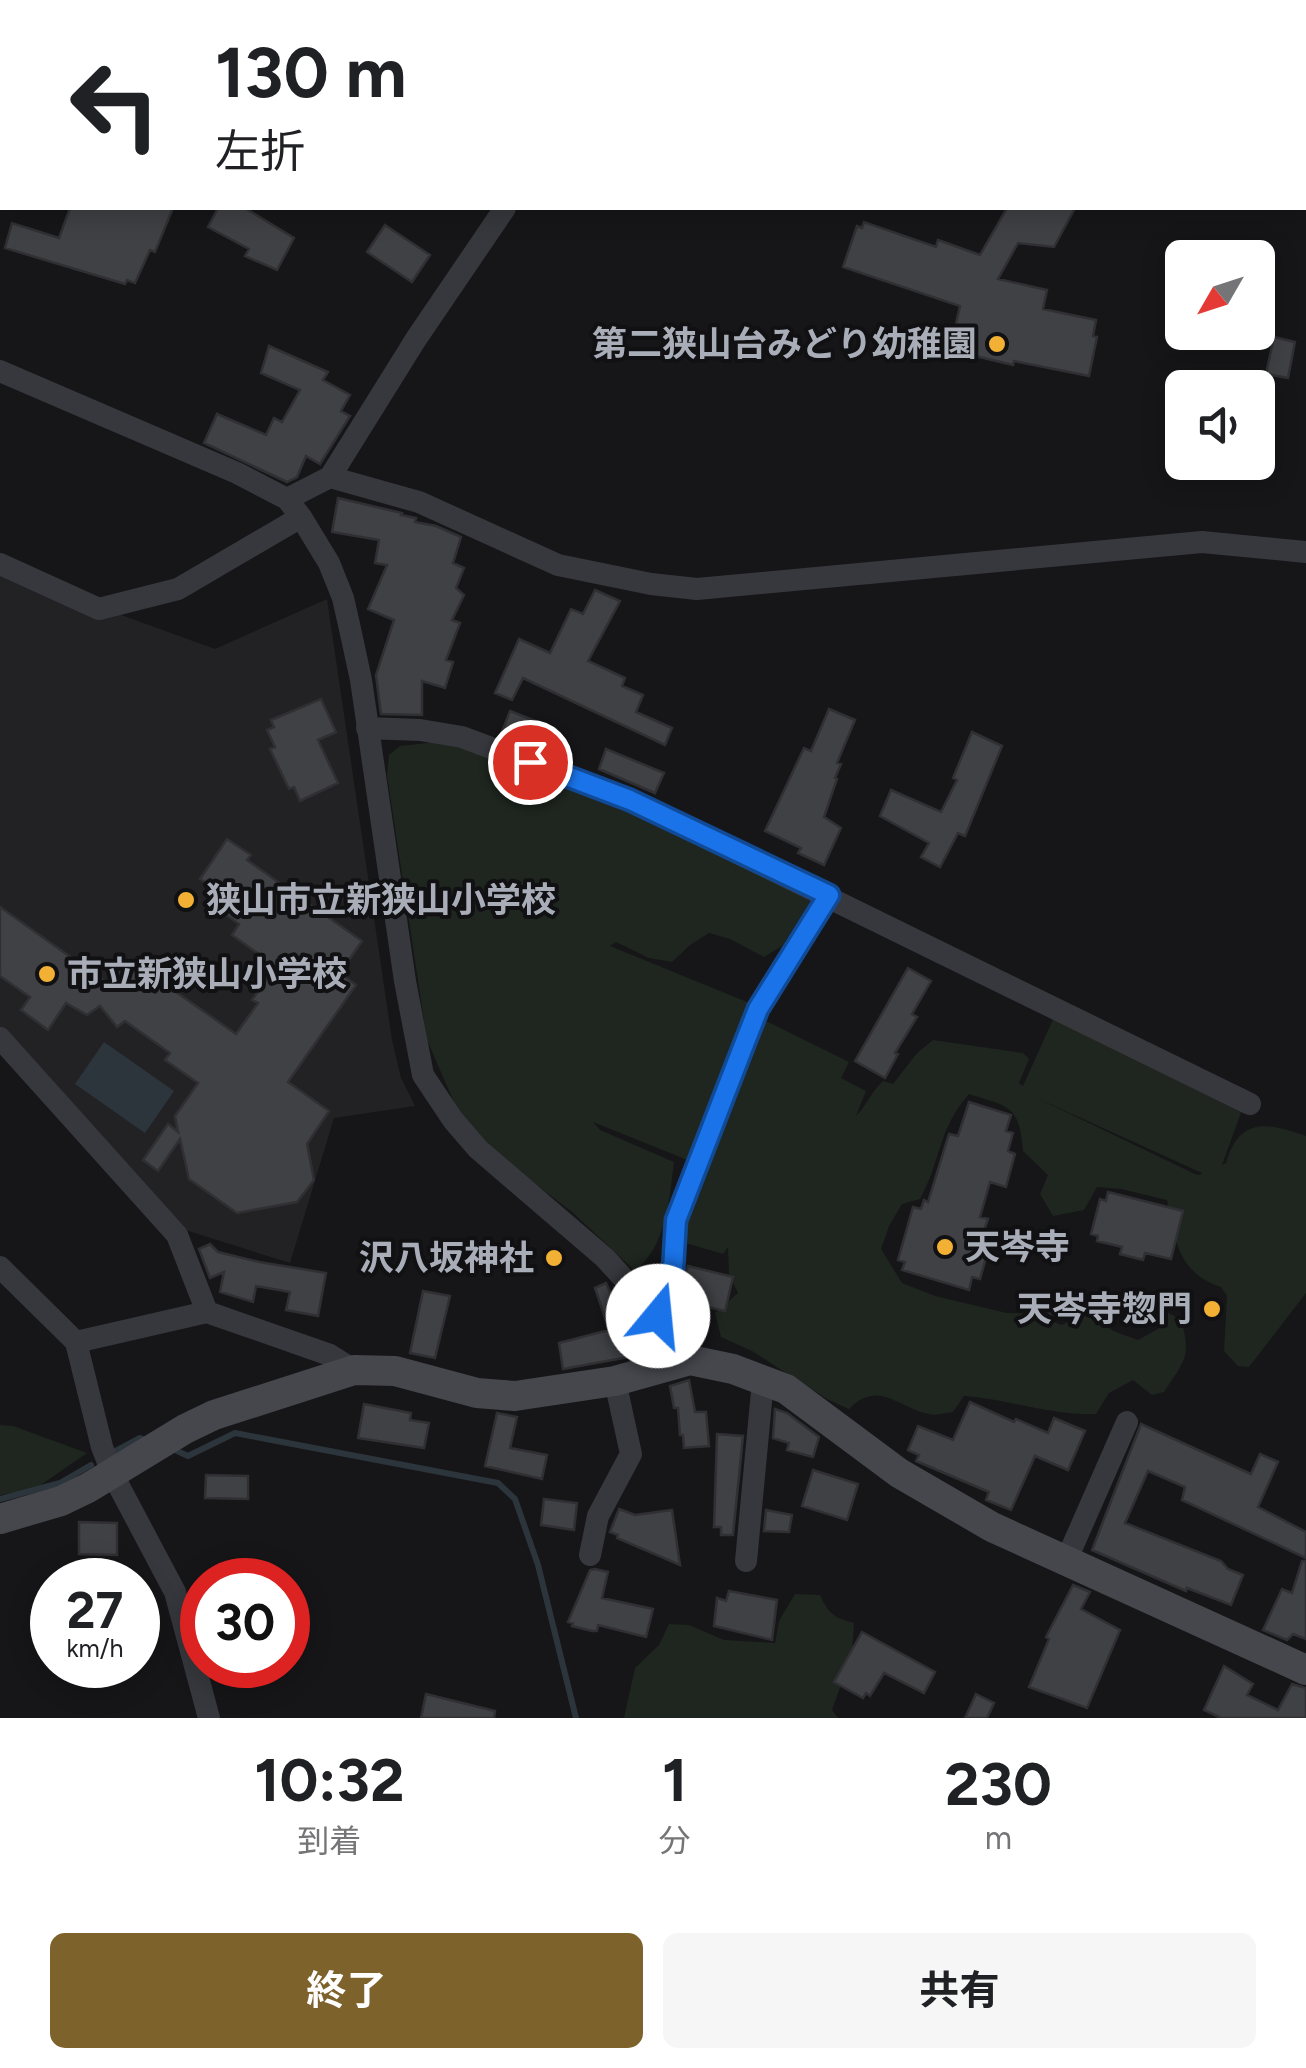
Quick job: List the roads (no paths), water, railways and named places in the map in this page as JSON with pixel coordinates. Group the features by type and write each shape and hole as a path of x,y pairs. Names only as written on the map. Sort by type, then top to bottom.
{"street":[{"path":"0,564 99,608 178,589 294,508 330,477 416,339 504,210"},
{"path":"0,371 237,474 294,508 329,563 343,598 368,728 405,981 423,1075 478,1149 605,1258 658,1316 690,1360"},
{"path":"330,477 419,502 558,564 651,584 697,589 1202,542 1306,552"},
{"path":"368,728 462,736 630,800 1250,1104"},
{"path":"658,1316 673,1270 676,1220 758,1009 829,895"},
{"path":"0,1038 177,1234 207,1312"},
{"path":"0,1268 76,1342 102,1447 175,1592 209,1718"},
{"path":"76,1342 207,1312 330,1355 354,1370"},
{"path":"0,1518 61,1501 214,1415 354,1370 395,1371 496,1395 537,1394 614,1381 690,1360 733,1369 786,1389 898,1473 946,1502 1306,1670"},
{"path":"590,1555 598,1516 631,1454 614,1381"},
{"path":"746,1561 763,1381"},
{"path":"1066,1561 1126,1422"}],"waterway":[{"path":"177,1451 188,1456 235,1433 498,1483 515,1499 538,1565 576,1718"},
{"path":"110,1454 140,1438 147,1441"},
{"path":"0,1499 60,1483 91,1465"}],"place":[{"name":"第二狭山台みどり幼稚園","path":"997,344"},
{"name":"狭山市立新狭山小学校","path":"186,900"},
{"name":"市立新狭山小学校","path":"47,974"},
{"name":"天岑寺","path":"945,1247"},
{"name":"沢八坂神社","path":"554,1258"},
{"name":"天岑寺惣門","path":"1212,1309"}]}
